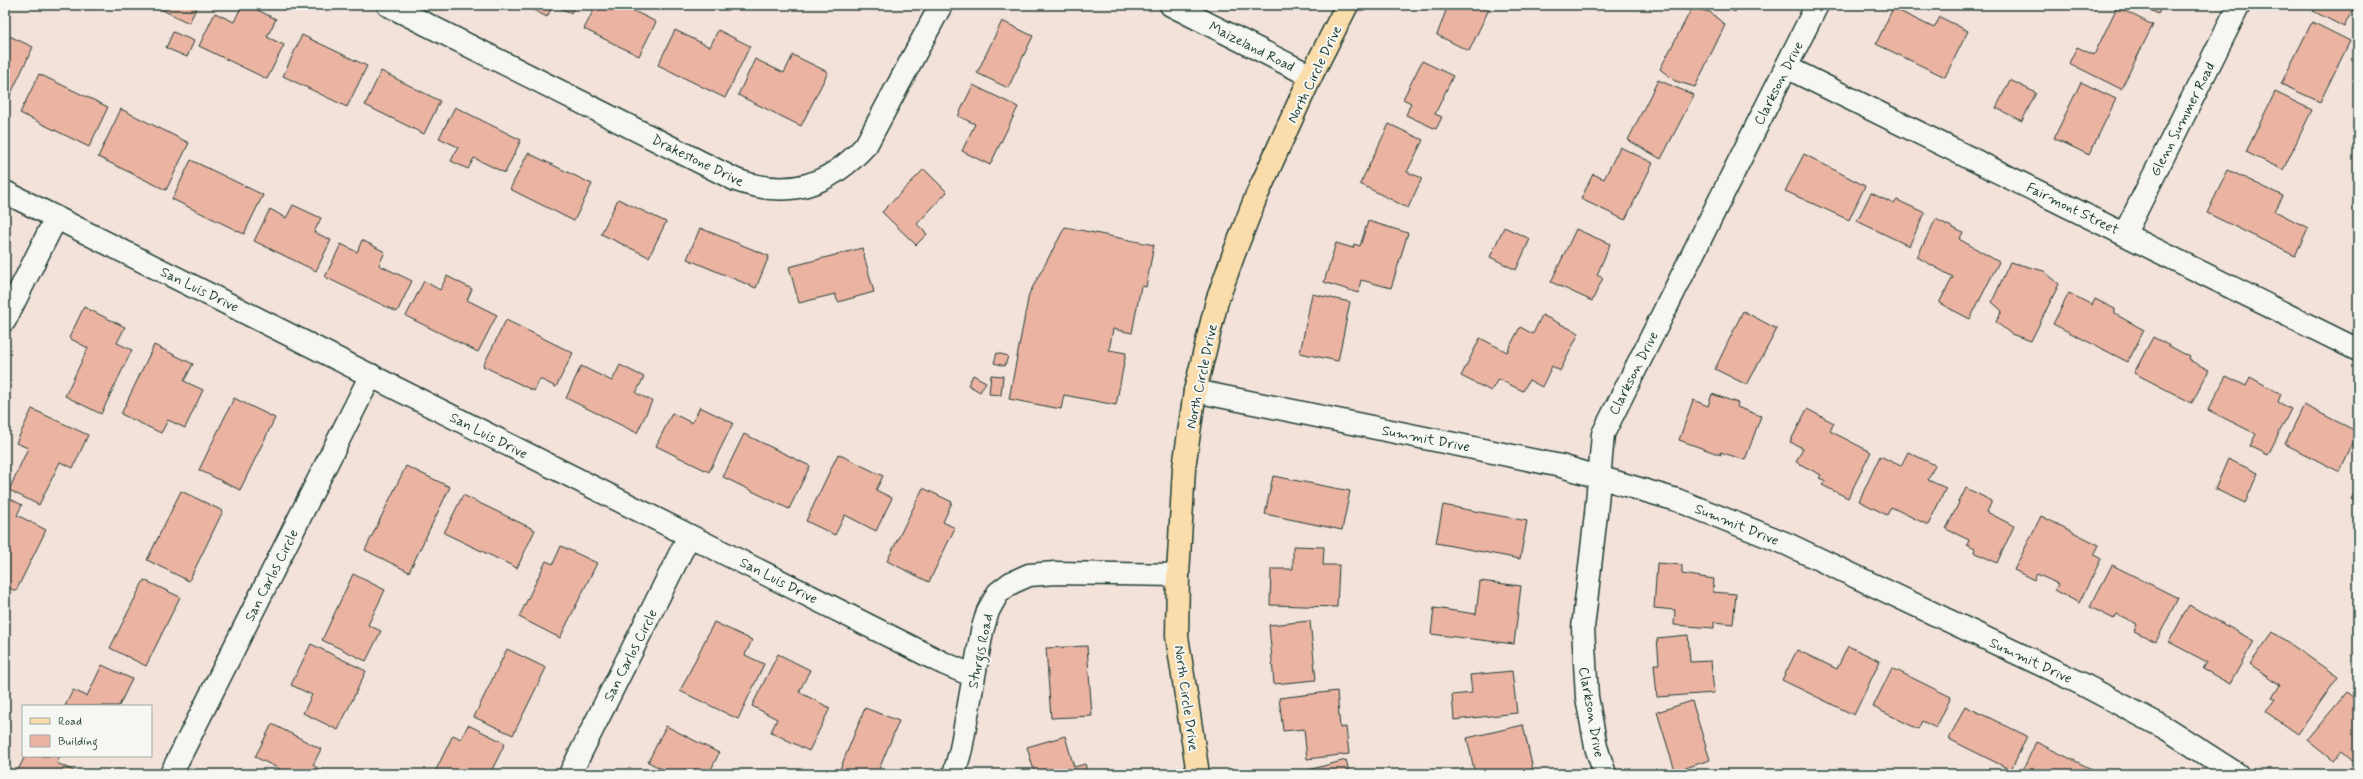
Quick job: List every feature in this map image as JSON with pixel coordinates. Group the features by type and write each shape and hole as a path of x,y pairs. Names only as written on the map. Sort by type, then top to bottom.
{"main road":[{"name":"North Circle Drive","path":"1198,774 1177,636 1178,575 1184,468 1195,391 1217,302 1232,256 1256,197 1311,76 1347,5"}],"street":[{"name":"Drakestone Drive","path":"388,5 736,180 757,187 780,189 804,186 827,178 849,164 866,145 941,5"},
{"name":"Maizeland Road","path":"1171,5 1311,76"},
{"name":"Clarkson Drive","path":"1605,774 1596,747 1587,697 1583,663 1583,628 1600,476 1603,434 1818,5"},
{"name":"Glenn Summer Road","path":"2125,233 2239,5"},
{"name":"Fairmont Street","path":"1786,67 2125,233 2358,350"},
{"name":"San Luis Drive","path":"5,192 372,375 689,536 944,663 974,676"},
{"path":"5,320 56,218"},
{"name":"San Carlos Circle","path":"171,774 372,375"},
{"name":"Summit Drive","path":"1195,391 1502,452 1600,476 1677,500 1787,544 2082,684 2167,729 2237,774"},
{"name":"San Carlos Circle","path":"570,774 689,536"},
{"name":"Sturgis Road","path":"954,774 961,749 982,631 988,611 998,593 1011,583 1029,575 1055,573 1178,575"}],"building":[{"path":"152,5 198,5 189,23"},
{"path":"242,5 247,5 276,19 267,37 284,45 267,79 199,46 215,13 234,22"},
{"path":"523,5 553,5 547,17"},
{"path":"554,5 575,5 571,13"},
{"path":"596,5 622,5 656,22 639,56 584,29"},
{"path":"1448,5 1491,5 1469,51 1437,35"},
{"path":"1721,5 1738,5 1735,12"},
{"path":"2141,5 2163,5 2158,14"},
{"path":"2316,5 2355,5 2344,27 2313,11"},
{"path":"2117,7 2153,25 2121,89 2069,63 2077,47 2094,55"},
{"path":"1692,8 1710,12 1725,25 1695,87 1675,81 1660,69"},
{"path":"1893,8 1934,28 1940,17 1968,31 1945,77 1876,44"},
{"path":"1002,21 1033,36 1008,88 977,73"},
{"path":"2312,22 2350,41 2320,102 2281,84"},
{"path":"675,30 710,47 718,30 750,46 725,98 658,65"},
{"path":"173,32 194,41 187,57 166,48"},
{"path":"5,34 33,47 5,106"},
{"path":"302,35 367,66 347,107 283,76"},
{"path":"793,55 828,72 801,126 738,95 755,59 784,73"},
{"path":"1422,61 1453,76 1435,114 1442,117 1436,129 1406,115 1411,103 1403,99"},
{"path":"381,71 440,101 424,134 365,105"},
{"path":"39,74 108,107 89,147 20,113"},
{"path":"1658,80 1694,95 1661,159 1628,140"},
{"path":"2010,80 2036,93 2022,121 1996,108"},
{"path":"2081,82 2116,99 2089,155 2054,138"},
{"path":"973,85 1018,107 990,165 962,151 975,124 958,116"},
{"path":"2275,92 2312,110 2283,170 2246,152"},
{"path":"455,107 521,140 505,173 474,158 468,169 451,161 458,147 439,138"},
{"path":"121,109 189,143 166,190 98,157"},
{"path":"1389,124 1423,140 1407,172 1422,178 1408,208 1360,184"},
{"path":"1620,147 1653,163 1625,220 1581,199 1593,174 1604,179"},
{"path":"528,153 592,184 574,221 510,189"},
{"path":"1804,154 1865,186 1849,220 1785,191"},
{"path":"191,160 263,195 244,234 172,199"},
{"path":"924,169 947,192 917,224 927,234 916,245 882,212"},
{"path":"2228,170 2283,196 2275,211 2308,228 2295,256 2207,213"},
{"path":"1871,193 1894,204 1897,200 1925,213 1909,246 1857,221"},
{"path":"618,199 666,222 649,257 601,234"},
{"path":"293,205 321,218 314,232 331,240 316,271 254,241 270,209 286,218"},
{"path":"1936,219 1963,233 1959,239 1999,262 1970,319 1939,303 1953,277 1917,257"},
{"path":"1368,221 1408,233 1391,288 1361,280 1358,293 1324,282 1336,243 1353,248 1354,244 1360,246"},
{"path":"1065,227 1154,245 1146,287 1141,286 1132,333 1113,329 1109,350 1126,353 1116,405 1064,395 1061,409 1009,399 1029,294"},
{"path":"1504,227 1530,239 1516,270 1490,257"},
{"path":"700,228 769,256 756,288 687,259"},
{"path":"1576,229 1610,244 1597,275 1603,278 1592,301 1551,282"},
{"path":"362,240 385,252 379,265 412,281 397,312 325,277 341,244 357,252"},
{"path":"862,248 874,292 838,302 835,294 799,303 789,267"},
{"path":"2010,262 2044,271 2059,284 2031,341 2011,334 1996,322 2002,311 1992,302"},
{"path":"447,276 472,289 467,300 497,315 478,352 406,316 424,281 440,290"},
{"path":"2069,293 2092,305 2095,299 2115,309 2115,314 2144,330 2128,362 2053,324"},
{"path":"1312,294 1350,302 1338,361 1300,353"},
{"path":"84,307 125,327 117,343 132,350 101,414 65,396 88,348 69,338"},
{"path":"1743,311 1777,329 1747,385 1715,369"},
{"path":"1542,315 1579,333 1560,371 1552,366 1542,387 1529,380 1523,391 1498,379 1491,391 1461,376 1480,338 1507,352 1520,327 1533,334"},
{"path":"506,320 573,353 556,387 540,379 534,391 483,366"},
{"path":"2153,337 2190,357 2189,360 2209,370 2192,403 2134,373"},
{"path":"154,345 193,364 184,381 203,390 185,428 168,420 161,433 121,414"},
{"path":"997,353 1008,356 1005,366 994,363"},
{"path":"620,365 644,377 636,393 652,401 637,433 566,398 581,366 612,381"},
{"path":"973,375 986,382 980,392 968,385"},
{"path":"991,375 1003,376 1001,395 989,394"},
{"path":"2226,376 2246,386 2250,377 2281,394 2278,402 2291,409 2268,455 2250,446 2256,434 2208,410"},
{"path":"1712,394 1738,403 1737,407 1761,416 1745,460 1720,452 1721,455 1679,440 1693,400 1708,406"},
{"path":"234,398 275,418 240,490 199,470"},
{"path":"2304,405 2358,432 2340,472 2285,444"},
{"path":"700,407 733,423 709,472 656,446 672,413 692,423"},
{"path":"32,409 88,435 73,468 60,462 39,505 9,490 28,448 16,443"},
{"path":"1807,409 1834,423 1830,431 1871,452 1848,498 1822,485 1826,481 1819,478 1821,475 1796,462 1803,448 1790,442"},
{"path":"744,434 810,466 789,509 723,477"},
{"path":"1908,452 1935,465 1928,480 1946,488 1928,525 1891,507 1887,515 1859,501 1880,456 1901,466"},
{"path":"838,454 883,476 876,490 892,498 876,531 845,515 835,535 806,521"},
{"path":"2228,459 2258,473 2245,503 2215,489"},
{"path":"406,466 450,487 409,572 365,550"},
{"path":"1273,476 1350,491 1342,530 1265,514"},
{"path":"2358,486 2358,502 2351,499"},
{"path":"923,488 952,502 943,522 955,528 929,582 887,561"},
{"path":"1966,488 1992,501 1987,512 2014,526 1997,563 1974,552 1975,549 1967,545 1969,540 1946,529"},
{"path":"181,491 223,511 189,581 147,560"},
{"path":"463,495 535,530 517,568 444,533"},
{"path":"5,496 22,505 17,515 46,530 16,591 5,586"},
{"path":"1443,505 1527,521 1520,559 1436,543"},
{"path":"2041,516 2099,545 2094,555 2101,559 2079,603 2055,590 2058,584 2037,574 2034,580 2014,570"},
{"path":"561,546 597,563 560,638 519,617 546,561 553,564"},
{"path":"1293,546 1324,547 1323,565 1339,565 1337,607 1270,605 1271,569 1293,569"},
{"path":"1657,563 1682,565 1682,574 1714,579 1713,592 1736,594 1733,624 1714,622 1714,628 1674,625 1675,610 1654,608"},
{"path":"2112,565 2178,598 2156,642 2134,631 2137,624 2117,614 2114,619 2090,607"},
{"path":"353,574 385,590 368,625 381,631 366,661 322,640"},
{"path":"144,580 180,597 146,666 110,648"},
{"path":"1480,581 1521,586 1514,644 1431,634 1434,608 1476,614"},
{"path":"2189,605 2254,641 2230,684 2203,669 2207,662 2169,642"},
{"path":"1310,621 1316,680 1274,684 1269,625"},
{"path":"714,622 752,640 745,655 764,664 738,719 680,691"},
{"path":"2273,632 2338,677 2298,734 2266,712 2275,699 2272,698 2280,685 2250,664"},
{"path":"1688,635 1690,662 1711,661 1714,693 1657,697 1654,664 1659,664 1657,638"},
{"path":"311,644 366,671 338,730 303,713 312,695 291,685"},
{"path":"1087,646 1092,716 1051,718 1046,648"},
{"path":"1848,646 1880,661 1854,715 1782,680 1797,650 1837,669"},
{"path":"507,649 546,668 513,735 474,717"},
{"path":"778,654 810,670 799,692 830,708 809,751 771,732 777,719 752,706"},
{"path":"102,665 132,679 119,705 66,705 73,690 87,696"},
{"path":"1892,668 1951,697 1936,728 1922,721 1918,729 1873,707"},
{"path":"1512,671 1517,713 1454,720 1452,695 1472,693 1470,675"},
{"path":"1337,691 1340,728 1346,727 1349,754 1307,759 1304,729 1283,731 1279,698"},
{"path":"2347,692 2358,702 2358,765 2342,751 2333,761 2307,740"},
{"path":"1692,701 1710,760 1675,771 1657,712"},
{"path":"1965,706 2027,736 2011,770 1949,739"},
{"path":"865,708 899,721 877,774 838,774"},
{"path":"272,724 321,749 313,765 327,774 278,774 280,769 255,757"},
{"path":"468,725 505,743 490,774 434,774 453,735 461,739"},
{"path":"1523,725 1534,774 1475,774 1467,738"},
{"path":"666,726 719,753 709,774 664,774 666,771 648,762"},
{"path":"1065,736 1074,767 1085,764 1088,774 1035,774 1027,747"},
{"path":"2036,742 2102,774 2021,774"},
{"path":"24,757 60,757 57,763 78,773 16,774"},
{"path":"1346,760 1350,774 1293,774"}]}
